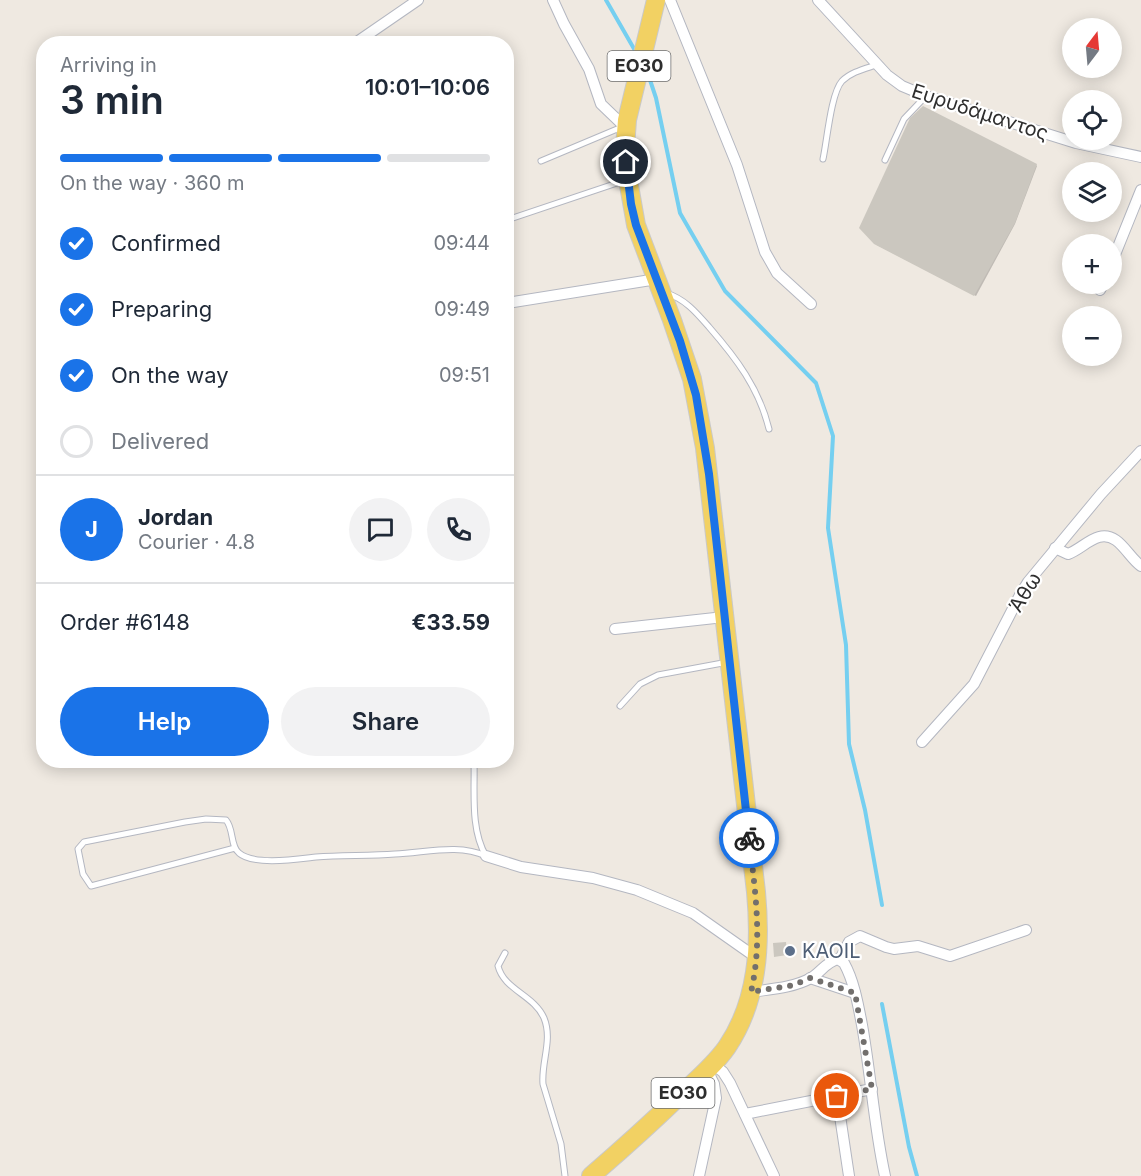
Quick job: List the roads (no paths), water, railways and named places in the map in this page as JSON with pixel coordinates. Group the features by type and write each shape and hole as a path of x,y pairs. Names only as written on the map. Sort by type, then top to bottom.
{"main road":[{"name":"ΕΟ30","path":"591,1176 643,1131 710,1067 727,1047 738,1028 751,992 757,958 759,923 709,474 696,395 634,216 627,179 625,125 654,6"}],"street":[{"path":"366,36 418,0"},
{"path":"553,0 589,69 601,104 625,125"},
{"path":"670,0 737,165 765,252 777,273 811,304"},
{"name":"Ευρυδάμαντος","path":"819,0 876,65 902,86 926,96 1076,143 1141,158"},
{"path":"1122,237 1141,190"},
{"path":"514,302 659,285"},
{"name":"Άθω","path":"922,742 974,684 1020,595 1055,548 1141,451"},
{"path":"1055,548 1068,554 1098,537 1111,537 1141,566"},
{"path":"615,629 724,617"},
{"path":"486,856 520,867 593,878 637,890 693,913 757,958"},
{"path":"751,992 794,985 810,978 831,961 840,959 849,942 860,936 894,949 918,946 950,956 1026,930"},
{"path":"840,959 848,969 855,993 885,1176"},
{"path":"810,978 855,993"},
{"path":"710,1067 726,1077 746,1114 774,1176"},
{"path":"699,1176 716,1098 710,1067"},
{"path":"746,1114 872,1089"},
{"path":"837,1096 849,1176"}],"lane":[{"path":"824,159 833,102 838,86 853,73 876,65"},
{"path":"885,160 904,119 926,96"},
{"path":"541,161 625,125"},
{"path":"514,218 627,179"},
{"path":"659,285 691,306 732,353 759,397 769,429"},
{"path":"620,706 640,684 658,675 729,662"},
{"path":"474,768 478,840 486,856"},
{"path":"235,848 91,886 83,874 78,849 84,842 185,822 217,819 225,820 230,825 235,848 244,856 271,861 454,849 468,850 486,856"},
{"path":"505,954 498,966 500,974 537,1006 544,1018 547,1047 542,1074 561,1144 564,1176"}],"waterway":[{"path":"606,0 637,54"},
{"path":"646,68 656,98 680,213 725,291 816,383 833,436 828,528 846,645 849,744 865,810 882,905"},
{"path":"882,1004 909,1147 917,1176"}],"place":[{"name":"KAOIL","path":"790,951"}]}
